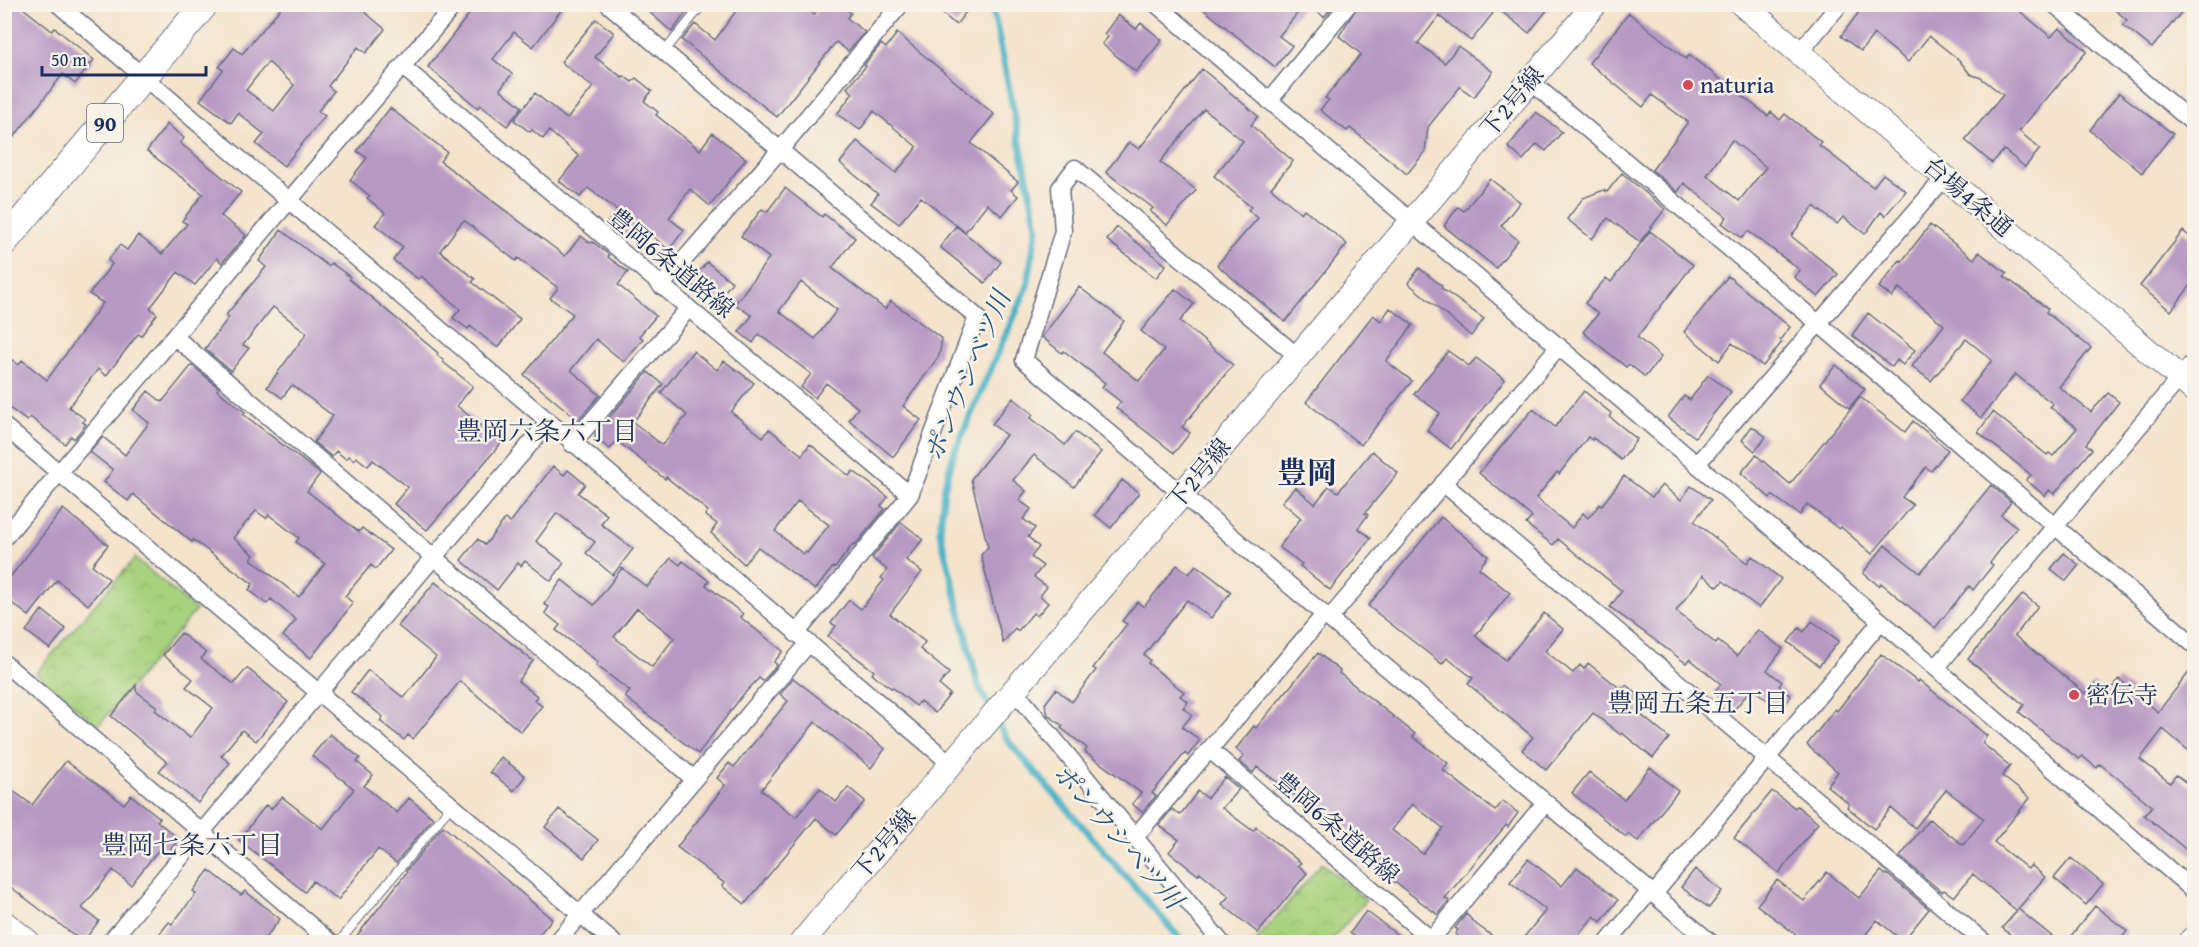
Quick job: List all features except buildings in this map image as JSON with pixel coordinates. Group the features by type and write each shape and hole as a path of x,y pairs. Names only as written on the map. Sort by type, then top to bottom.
{"main road":[{"name":"90","path":"4,242 205,4"}],"street":[{"path":"58,4 572,444 951,764"},
{"path":"4,538 455,4"},
{"path":"557,942 694,779 910,495 976,317 608,4"},
{"path":"1156,4 1881,621 2194,891"},
{"path":"1269,101 1349,4"},
{"name":"下2号線","path":"802,942 1595,4"},
{"name":"台場4条通","path":"1742,4 1945,177 2190,376"},
{"path":"1798,54 1840,4"},
{"path":"2055,4 2194,124"},
{"path":"662,286 780,150 892,8"},
{"name":"豊岡6条道路線","path":"403,67 910,495"},
{"path":"1530,81 1818,322 2194,645"},
{"path":"1297,356 1075,168 1060,188 1063,231 1024,360 1710,942"},
{"path":"1697,464 1945,177"},
{"path":"572,444 688,309"},
{"path":"174,337 694,779"},
{"path":"1134,838 1559,346"},
{"path":"1936,668 2055,527 2190,376"},
{"path":"110,942 548,423"},
{"path":"4,426 613,942"},
{"path":"1443,483 1984,942"},
{"path":"1608,942 1768,758 1881,621"},
{"path":"4,663 330,942"},
{"path":"1009,696 1134,838 1221,942"},
{"name":"豊岡6条道路線","path":"1210,750 1431,942"},
{"path":"1431,942 1545,803"},
{"path":"4,923 27,942"},
{"path":"2190,942 2194,938"}],"lane":[{"path":"664,52 703,4"},
{"path":"339,942 452,805"}],"green space":[{"path":"135,558 196,610 98,726 36,673"},
{"path":"1322,863 1366,900 1330,942 1255,942"}],"waterway":[{"name":"ポンウシベツ川","path":"991,710 978,685 940,532 944,488 954,453 1027,287 1037,227 992,4"},
{"name":"ポンウシベツ川","path":"996,719 1008,741 1183,942"}],"place":[{"name":"naturia","path":"1688,85"},
{"name":"密伝寺","path":"2074,695"}],"district":[{"name":"豊岡六条六丁目","path":"547,431"},
{"name":"豊岡","path":"1307,473"},
{"name":"豊岡五条五丁目","path":"1698,703"},
{"name":"豊岡七条六丁目","path":"192,845"}]}
